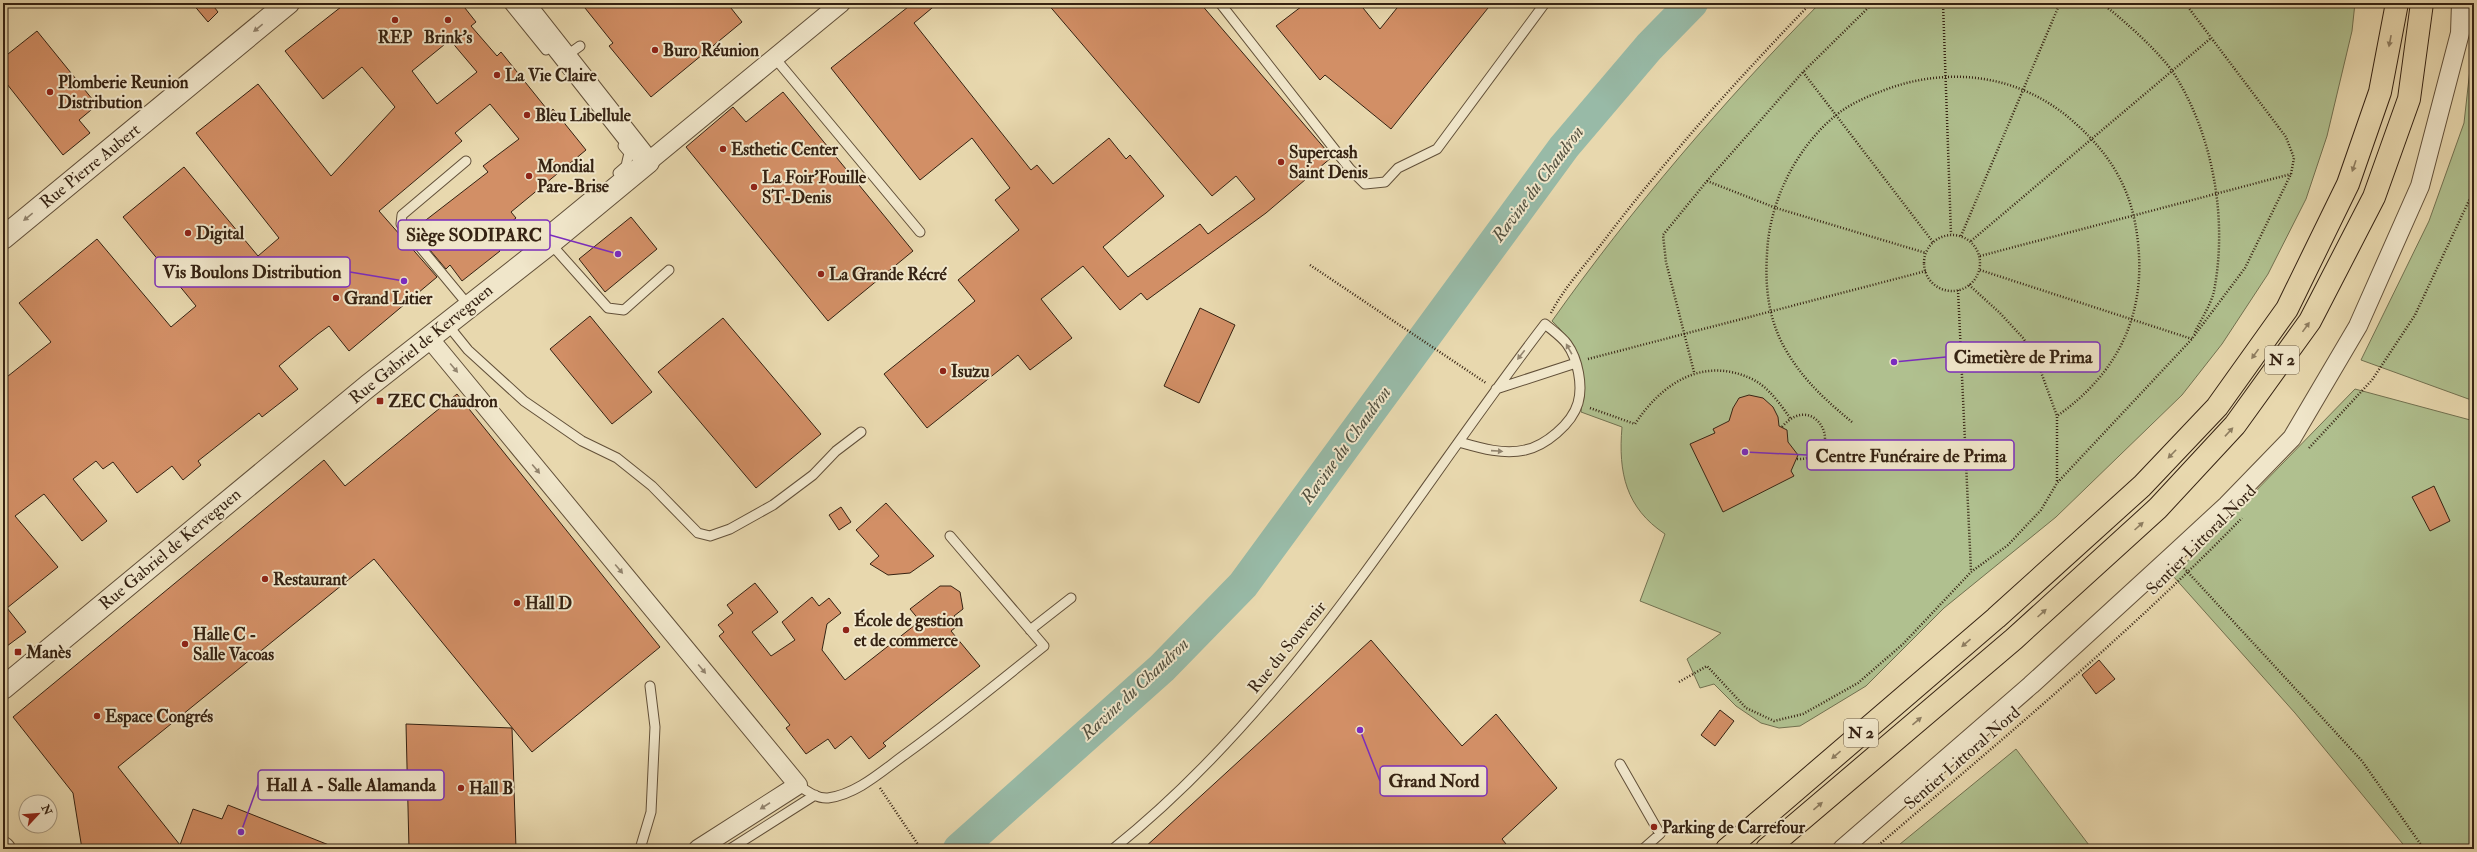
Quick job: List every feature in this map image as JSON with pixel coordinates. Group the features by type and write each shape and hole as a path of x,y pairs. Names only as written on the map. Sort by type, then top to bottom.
{"highway":[{"name":"N 2","path":"1727,849 1996,618 2130,496 2217,407 2287,309 2348,184 2380,92 2397,3"},
{"name":"N 2","path":"1767,849 2019,634 2158,508 2235,425 2310,321 2374,197 2409,99 2422,3"}],"street":[{"name":"Rue Pierre Aubert","path":"3,238 288,3"},
{"path":"523,3 566,53 648,162"},
{"name":"Rue Gabriel de Kerveguen","path":"3,688 287,453 447,324 466,303 550,243 841,3"},
{"path":"1842,849 2031,684 2172,556 2227,505 2292,438 2358,326 2420,186 2460,32 2461,3"},
{"path":"429,338 798,785 698,849"}],"lane":[{"path":"508,3 566,53"},
{"path":"1220,3 1350,169 1365,184 1385,182 1398,168 1437,149 1545,3"},
{"path":"774,57 920,232"},
{"path":"522,252 626,166 629,154 577,88"},
{"path":"466,161 402,215 400,220 401,224 466,303"},
{"path":"550,243 608,308 617,311 624,310 670,270"},
{"path":"3,676 466,303 499,271"},
{"path":"447,324 468,350 524,401 582,441 617,458 652,486 698,533 704,535 710,536 730,529 773,506 813,475 836,451 861,432"},
{"path":"1459,442 1486,450 1525,450 1544,443 1566,422 1578,403 1579,385 1576,362 1567,344 1544,324"},
{"name":"Rue du Souvenir","path":"1113,849 1150,819 1212,759 1279,685 1333,616 1459,442 1495,389 1544,324"},
{"path":"1495,389 1576,362"},
{"path":"798,785 815,796 827,798 848,792 873,778 945,725 1044,646 950,536"},
{"path":"1030,630 1071,598"},
{"path":"640,849 652,812 655,727 650,686"},
{"path":"1620,764 1660,834 1643,849"},
{"path":"730,849 815,796"}],"path":[{"path":"1544,324 1554,307 1620,219 1684,142 1722,97 1811,3"},
{"path":"1694,372 1686,333 1666,262 1663,235 1707,181 1803,72 1873,3"},
{"path":"1943,3 1947,75 1951,234"},
{"path":"1961,236 2060,3"},
{"path":"2101,3 2122,18 2172,71 2193,109 2212,166 2216,194 2219,247 2214,292 2192,340"},
{"path":"1679,682 1707,666 1729,692 1746,708 1774,721 1803,714 1858,683 1903,644 1971,572 2014,539 2041,510 2057,483 2192,340 2245,268 2291,174 2294,158 2286,137 2185,3"},
{"path":"1971,241 2211,38"},
{"path":"1803,72 1933,242"},
{"path":"1852,422 1821,397 1798,369 1782,343 1770,312 1766,278 1768,235 1776,208 1793,166 1810,142 1836,114 1868,96 1907,81 1947,75 1985,79 2022,90 2060,109 2092,138 2117,172 2136,215 2141,271 2132,320 2114,360 2082,398 2057,416"},
{"path":"1980,256 2291,174"},
{"path":"1707,181 1776,208 1926,254"},
{"path":"2303,454 2372,380 2415,315 2474,190"},
{"path":"1951,234 1961,236 1971,241 1980,256 1980,270 1969,285 1958,290 1948,290 1938,287 1926,272 1926,254 1933,242 1941,236 1951,234"},
{"path":"1310,265 1495,389"},
{"path":"1980,270 2192,340"},
{"path":"1576,362 1926,272"},
{"path":"1969,285 1999,312 2024,339 2041,372 2057,416 2057,483"},
{"path":"1958,290 1971,572"},
{"path":"1578,403 1635,424 1648,404 1666,388 1694,372 1725,371 1755,380 1777,400 1790,418"},
{"path":"1782,427 1790,418 1803,414 1815,418 1824,428 1826,441 1820,452 1810,460 1796,459"},
{"name":"Sentier Littoral Nord","path":"1874,849 2034,712 2189,573 2244,516"},
{"path":"2172,556 2362,761 2424,849"},
{"path":"873,778 921,849"}],"green space":[{"path":"1820,3 2355,3 2352,31 2327,136 2306,199 2268,274 2222,344 2182,395 2056,517 1944,608 1866,686 1800,726 1779,728 1761,723 1736,706 1714,684 1700,688 1687,659 1721,633 1640,601 1665,534 1641,513 1627,488 1622,459 1622,427 1581,412 1583,385 1580,362 1570,342 1552,321 1646,197 1748,79"},
{"path":"2474,33 2474,401 2361,360 2429,221 2464,123"},
{"path":"2355,389 2474,421 2474,849 2407,849 2295,713 2173,576"},
{"path":"2016,749 2092,849 1894,849"}],"building":[{"path":"192,3 211,3 218,12 208,22"},
{"path":"346,3 461,3 476,22 471,26 497,56 501,52 550,113 553,109 586,150 511,212 516,218 490,239 500,251 462,281 450,265 446,269 413,230 488,172 483,166 519,139 490,104 455,133 462,141 379,211 437,277 349,351 329,326 318,334 279,366 298,389 262,417 259,413 198,461 201,465 183,480 172,466 137,493 113,462 103,469 96,461 73,479 107,521 82,541 44,494 15,516 58,567 7,608 26,632 3,649 3,380 51,342 19,303 97,239 171,327 196,306 123,217 184,167 258,256 279,238 196,133 258,84 331,176 395,107 362,67 323,99 285,51","holes":["450,40 477,72 437,104 412,71"]},
{"path":"581,3 727,3 742,22 651,97 609,46 613,43"},
{"path":"913,3 938,3 914,23 1031,170 1037,165 1053,184 1109,138 1126,159 1130,155 1164,196 1103,247 1128,277 1200,224 1208,234 1255,199 1236,176 1212,196 1047,3 1200,3 1332,157 1266,213 1147,300 1141,293 1120,310 1083,266 1041,299 1072,338 1030,370 1018,355 927,428 884,374 975,301 958,280 1019,230 995,200 1010,188 972,138 920,180 831,68"},
{"path":"1306,3 1359,3 1380,29 1401,3 1492,3 1391,129 1325,75 1320,80 1276,26"},
{"name":"Plomberie Reunion Distribution","path":"37,31 97,105 79,120 90,133 63,155 3,79 3,58"},
{"path":"783,92 913,251 828,321 686,147 733,107 746,122"},
{"path":"631,217 657,249 605,292 579,259"},
{"path":"1200,308 1235,325 1199,403 1164,386"},
{"path":"590,316 652,392 612,424 550,349"},
{"path":"723,318 821,434 756,488 658,372"},
{"path":"457,394 660,647 532,752 374,559 118,767 180,845 193,809 222,819 228,805 339,849 82,849 73,793 13,717 324,460 345,486"},
{"path":"1749,395 1763,398 1773,407 1778,417 1779,426 1787,430 1788,442 1798,455 1791,471 1794,476 1723,512 1690,444 1715,433 1713,429 1729,421 1733,408 1739,398"},
{"path":"2434,486 2450,521 2430,531 2412,497"},
{"path":"886,503 934,556 910,573 888,575 870,564 879,556 856,530"},
{"path":"841,507 851,522 839,530 829,515"},
{"path":"755,583 778,612 752,632 771,656 795,640 782,622 812,597 819,606 829,598 841,613 827,624 822,650 845,680 920,621 910,609 940,586 951,586 960,592 963,609 954,616 960,624 951,631 980,666 883,743 886,746 869,759 851,736 835,749 828,739 806,754 786,728 790,725 719,636 724,632 718,625 733,613 727,605"},
{"path":"1371,640 1462,746 1496,714 1557,788 1502,839 1510,849 1143,849"},
{"path":"2099,660 2115,679 2096,694 2082,675"},
{"path":"1720,710 1734,721 1715,746 1701,735"},
{"name":"Hall B","path":"406,724 512,728 516,849 409,849"}],"waterway":[{"name":"Ravine du Chaudron","path":"959,849 1162,668 1243,585 1564,147 1649,47 1692,3"}],"place":[{"name":"REP","path":"395,20"},
{"name":"Brink's","path":"448,20"},
{"name":"Buro Réunion","path":"655,50"},
{"name":"La Vie Claire","path":"497,75"},
{"name":"Plomberie Reunion Distribution","path":"50,92"},
{"name":"Bleu Libellule","path":"527,115"},
{"name":"Esthetic Center","path":"723,149"},
{"name":"Supercash Saint Denis","path":"1281,162"},
{"name":"Mondial Pare-Brise","path":"529,176"},
{"name":"La Foir'Fouille ST-Denis","path":"754,187"},
{"name":"Digital","path":"188,233"},
{"name":"Siège SODIPARC","path":"618,254"},
{"name":"La Grande Récré","path":"821,274"},
{"name":"Vis Boulons Distribution","path":"404,281"},
{"name":"Grand Litier","path":"336,298"},
{"name":"Cimetière de Prima","path":"1894,362"},
{"name":"Isuzu","path":"943,371"},
{"name":"ZEC Chaudron","path":"380,401"},
{"name":"Centre Funéraire de Prima","path":"1745,452"},
{"name":"Restaurant","path":"265,579"},
{"name":"Hall D","path":"517,603"},
{"name":"École de gestion et de commerce","path":"846,630"},
{"name":"Halle C - Salle Vacoas","path":"185,644"},
{"name":"Manès","path":"18,652"},
{"name":"Espace Congrés","path":"97,716"},
{"name":"Grand Nord","path":"1360,730"},
{"name":"Hall B","path":"461,788"},
{"name":"Parking de Carrefour","path":"1654,827"},
{"name":"Hall A - Salle Alamanda","path":"241,832"}]}
